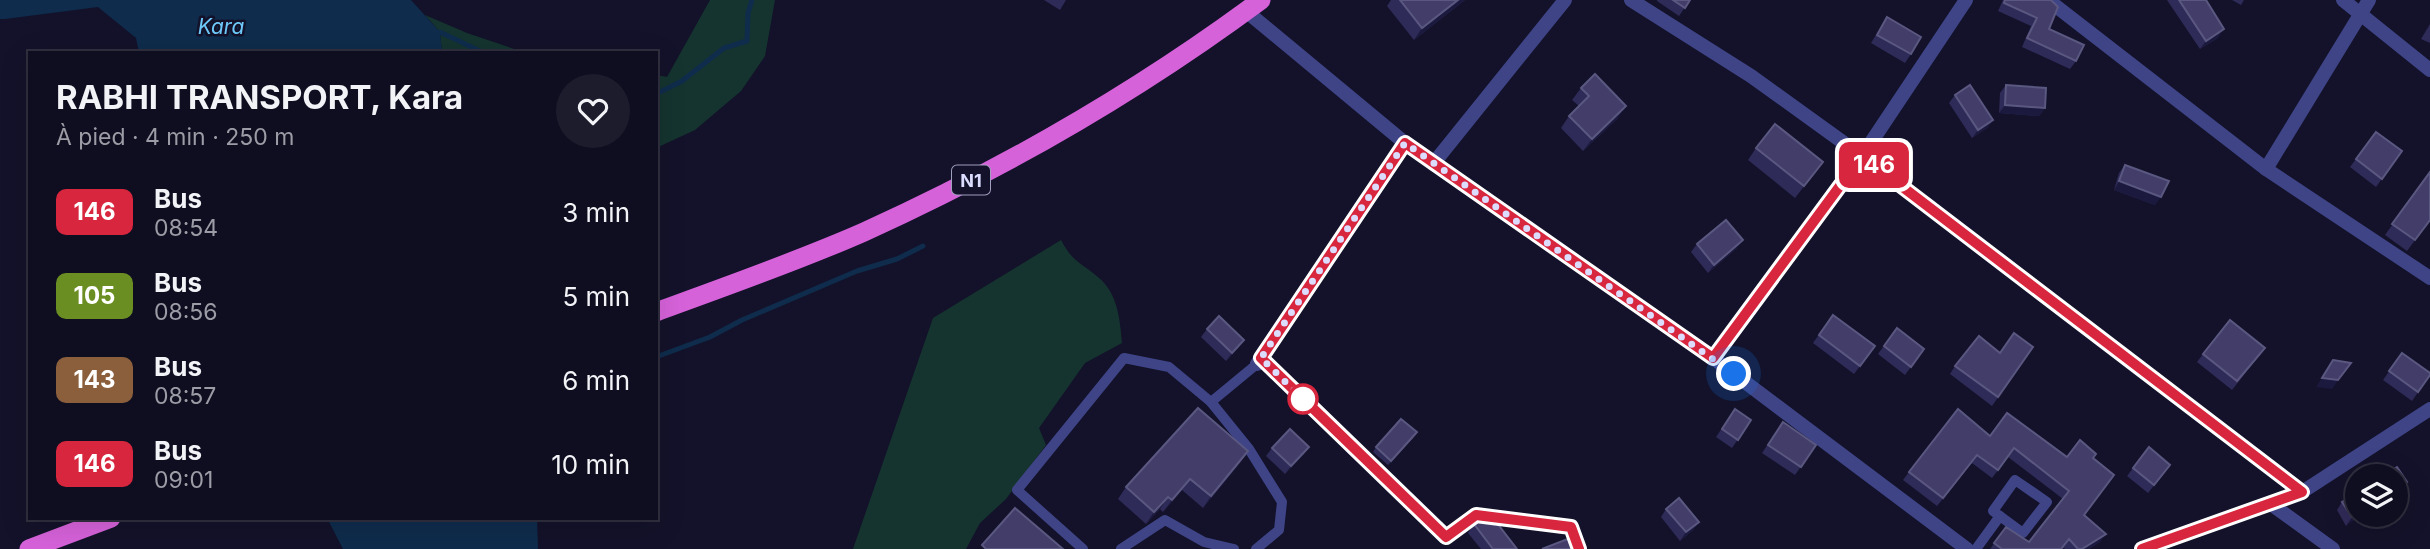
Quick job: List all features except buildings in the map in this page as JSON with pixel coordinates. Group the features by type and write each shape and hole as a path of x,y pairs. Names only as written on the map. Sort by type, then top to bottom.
{"highway":[{"name":"N1","path":"658,311 816,252 964,183 1124,95 1253,6"},
{"path":"29,549 106,520"}],"street":[{"path":"1433,164 1565,0"},
{"path":"1630,0 1751,76 1862,156 2302,492"},
{"path":"1713,358 1862,156 1966,0"},
{"path":"2048,0 2266,169 2430,278"},
{"path":"2343,0 2430,70"},
{"path":"2266,169 2369,0"},
{"path":"1253,6 1405,143 1713,358 1967,549"},
{"path":"1405,143 1259,361 1446,537 1476,515 1571,527 1579,549"},
{"path":"2142,549 2302,492 2430,409"},
{"path":"2271,504 2333,549"}],"lane":[{"path":"1083,549 1017,490 1124,358 1169,367 1211,402 1249,449 1282,502 1279,530 1256,549"},
{"path":"1211,402 1259,361"},
{"path":"2015,480 2047,502 2023,533 2000,516 1993,511 2015,480"},
{"path":"1976,549 2000,516"},
{"path":"1121,549 1165,520 1204,542 1234,549"}],"green space":[{"path":"710,0 775,0 765,56 741,91 695,130 658,147 658,75 667,77"},
{"path":"425,15 520,51 442,51 440,32"},
{"path":"1061,240 1074,258 1099,278 1110,292 1119,317 1122,343 1085,363 1039,428 1046,445 1006,499 980,523 966,549 853,549 933,318"}],"water":[{"name":"Kara","path":"0,0 411,0 440,32 442,51 139,51 136,38 98,7 0,19"},
{"path":"328,520 537,520 538,549 343,549"}],"waterway":[{"path":"658,93 682,81 724,48 747,41 748,13 752,0"},
{"path":"440,32 480,51"},
{"path":"658,356 710,337 742,320 857,271 897,259 923,246"}],"bus line":[{"name":"146","path":"1579,549 1571,527 1476,515 1446,537 1261,358 1405,143 1713,358 1862,156 2302,492 2142,549"}],"route":[{"path":"1303,399 1261,358 1405,143 1734,374"}]}
